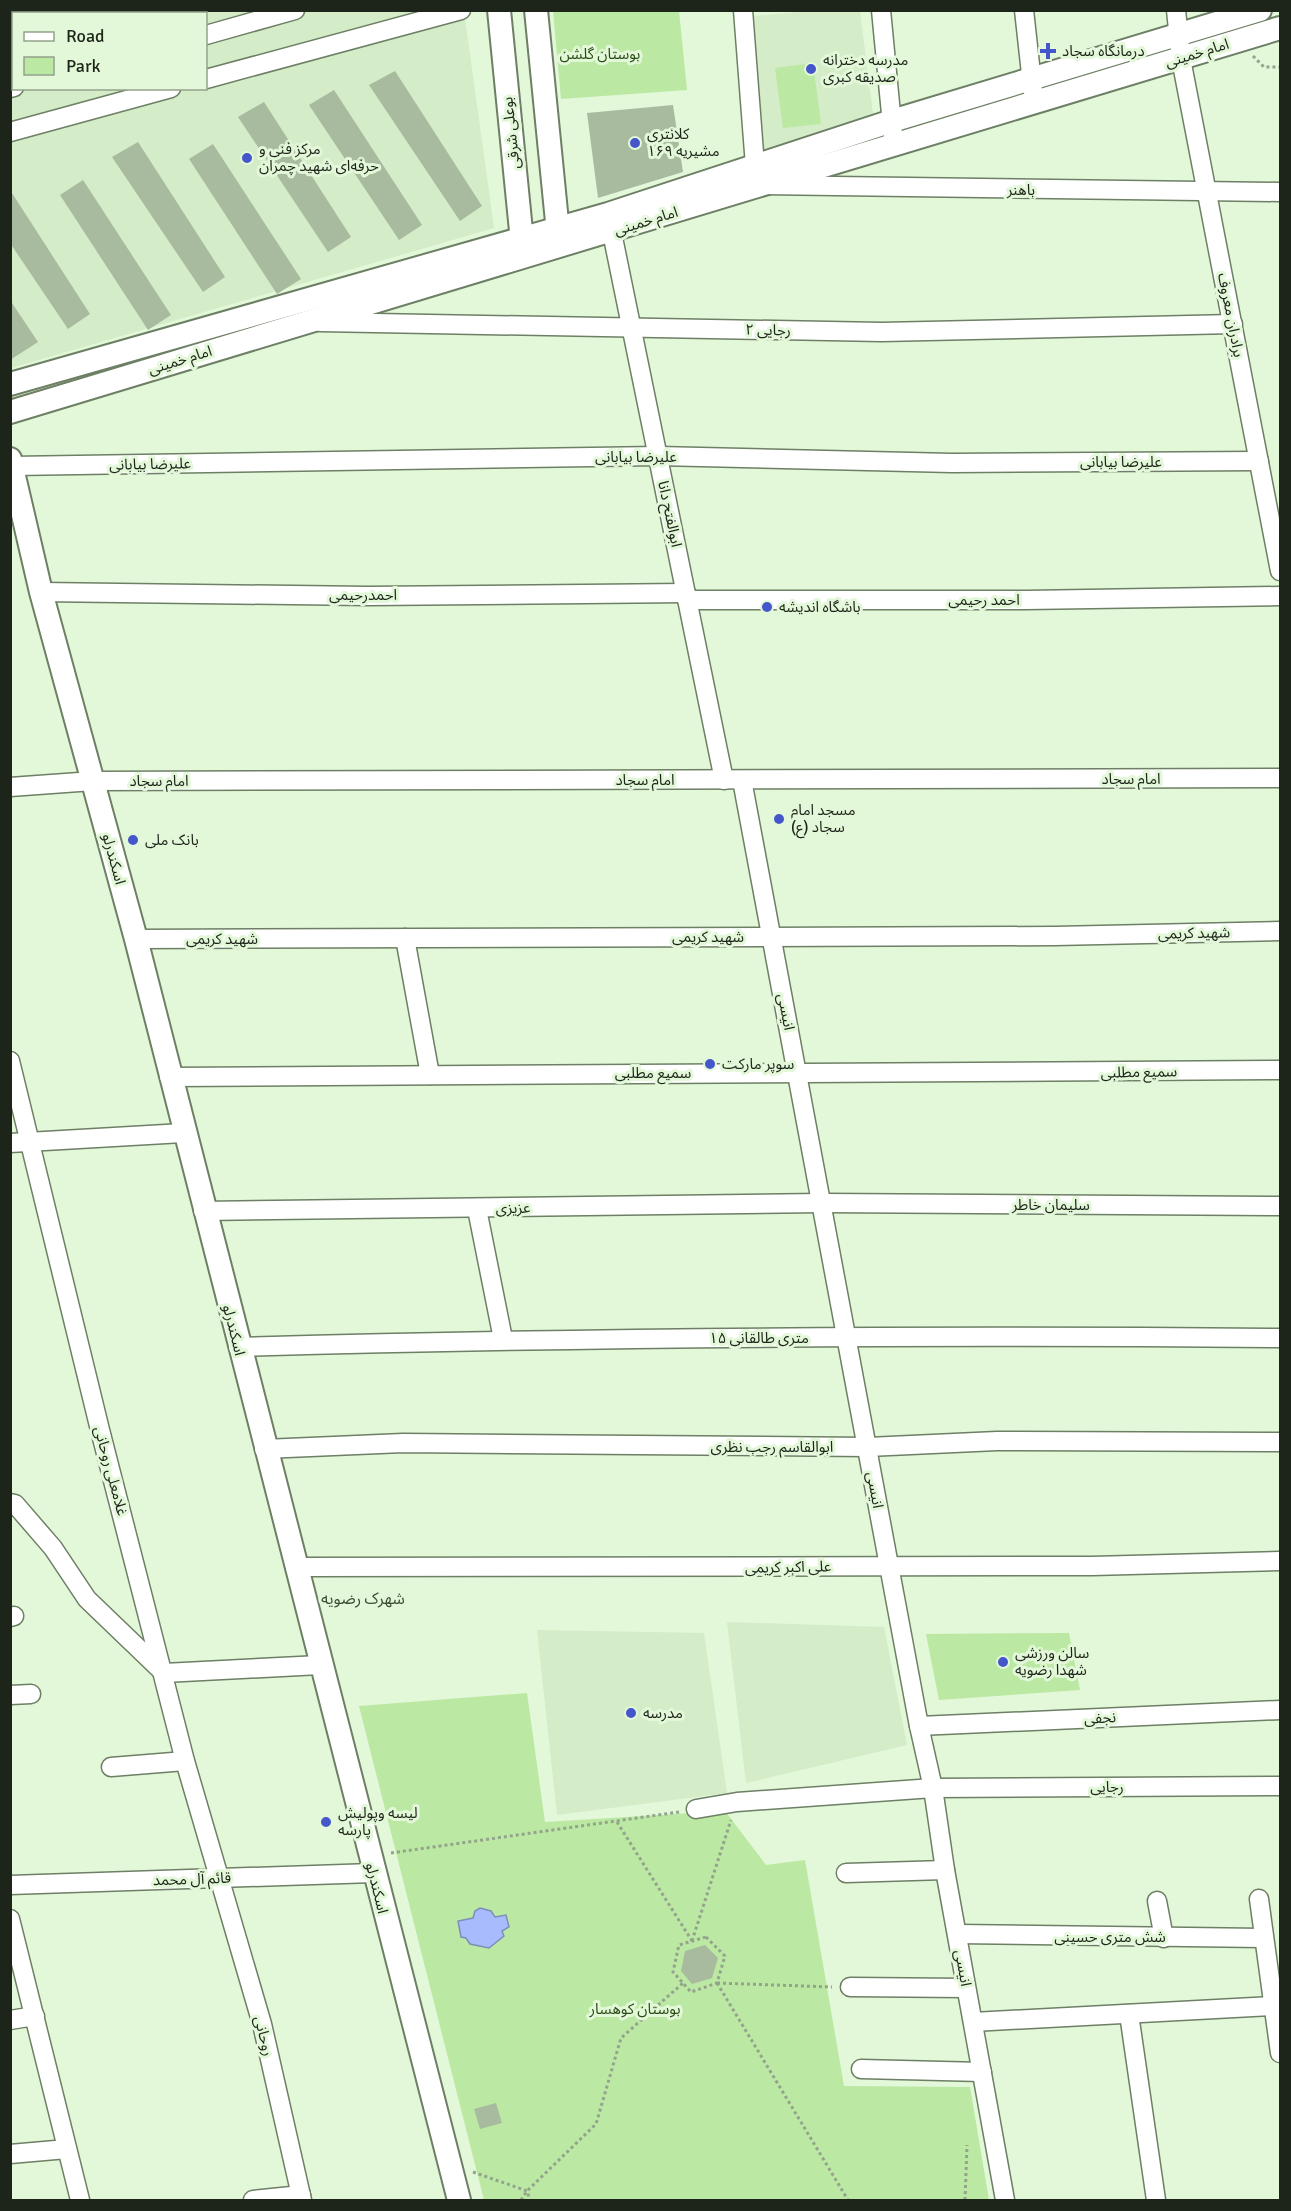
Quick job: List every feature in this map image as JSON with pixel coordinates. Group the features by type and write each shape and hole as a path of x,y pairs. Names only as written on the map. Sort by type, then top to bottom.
{"main road":[{"name":"بوعلی شرقی","path":"499,10 522,246"},
{"path":"536,10 559,237"},
{"name":"امام خمینی","path":"758,176 892,121 1031,77 1260,10"},
{"name":"امام خمینی","path":"10,384 559,237 758,176 894,145 1281,28"},
{"name":"امام خمینی","path":"10,412 303,322 522,246"},
{"name":"اسکندرلو","path":"11,462 40,592 136,939 183,1133 459,2200"}],"street":[{"path":"207,35 295,10"},
{"path":"207,79 461,10"},
{"path":"743,10 758,176"},
{"path":"881,10 894,145"},
{"path":"1024,10 1034,102"},
{"path":"1176,10 1181,59"},
{"name":"برادران معروف","path":"1181,59 1281,571"},
{"path":"10,132 164,90"},
{"name":"باهنر","path":"758,176 983,190 1281,192"},
{"name":"ابوالفتح دانا","path":"610,222 687,597 733,780"},
{"name":"رجایی ۲","path":"303,322 882,332 1233,324"},
{"name":"علیرضا بیابانی","path":"11,462 658,456 952,463 1259,461"},
{"name":"احمدرحیمی","path":"40,592 687,597"},
{"name":"احمد رحیمی","path":"687,597 1026,600 1281,596"},
{"name":"امام سجاد","path":"10,787 93,781 1281,778"},
{"name":"انیسی","path":"733,780 772,937 919,1726 933,1788 945,1870 1005,2200"},
{"name":"شهید کریمی","path":"136,939 772,937 1281,931"},
{"path":"405,938 430,1075"},
{"name":"غلامعلی روحانی","path":"10,1061 20,1143 164,1673 185,1761 220,1878"},
{"name":"سمیع مطلبی","path":"169,1077 797,1071 971,1074 1281,1070"},
{"path":"20,1143 183,1133"},
{"name":"سلیمان خاطر","path":"822,1203 1281,1206"},
{"name":"عزیزی","path":"203,1211 822,1203"},
{"path":"477,1209 503,1340"},
{"name":"۱۵ متری طالقانی","path":"238,1347 503,1340 848,1337 1281,1338"},
{"name":"ابوالقاسم رجب نظری","path":"264,1449 403,1443 868,1447 997,1441 1281,1442"},
{"path":"10,1503 15,1504 53,1548 87,1599 164,1673 320,1665"},
{"name":"علی اکبر کریمی","path":"295,1567 1092,1566 1281,1561"},
{"path":"10,1695 31,1694"},
{"name":"نجفی","path":"919,1726 1281,1710"},
{"path":"111,1767 185,1761"},
{"name":"رجایی","path":"696,1809 737,1802 933,1788 1281,1786"},
{"name":"قائم آل محمد","path":"10,1885 220,1878 371,1864"},
{"path":"846,1873 945,1870"},
{"name":"روحانی","path":"220,1878 262,2024 301,2198"},
{"path":"1259,1899 1281,2053"},
{"path":"1157,1901 1164,1938"},
{"path":"10,1919 17,1970 35,2016 80,2200"},
{"name":"شش متری حسینی","path":"957,1934 1263,1938"},
{"path":"850,1987 966,1988"},
{"path":"973,2022 1274,2006"},
{"path":"1129,2014 1156,2200"},
{"path":"10,2020 35,2016"},
{"path":"861,2069 982,2072"},
{"path":"10,2154 67,2149"},
{"path":"253,2200 301,2198"}],"path":[{"path":"692,1941 737,1802"},
{"path":"371,1864 696,1809"},
{"path":"617,1822 692,1941"},
{"path":"848,2200 717,1983 724,1956 706,1937 679,1945 673,1972 691,1992 717,1983 850,1987"},
{"path":"521,2200 527,2191 596,2124 621,2038 683,1983"},
{"path":"965,2200 967,2145"},
{"path":"448,2163 527,2191"},
{"path":"527,2191 530,2200"}],"shaded area":[{"name":"مرکز فنی و حرفه‌ای شهید چمران","path":"11,11 464,11 494,228 11,368"},
{"name":"مدرسه دخترانه صدیقه کبری","path":"811,11 860,11 874,122 759,152 753,16"},
{"path":"727,1622 884,1627 907,1745 746,1783"},
{"name":"مدرسه","path":"537,1630 704,1633 727,1793 557,1815"}],"green space":[{"name":"بوستان گلشن","path":"553,11 679,11 687,90 561,99"},
{"path":"813,63 821,124 783,128 775,68"},
{"name":"سالن ورزشی شهدا رضویه","path":"1069,1633 1080,1690 939,1700 926,1634"},
{"name":"بوستان کوهسار","path":"527,1693 545,1822 725,1811 766,1865 805,1860 844,2086 970,2087 989,2200 484,2200 359,1706"}],"water":[{"path":"480,1908 491,1911 495,1917 506,1915 509,1927 502,1931 504,1936 489,1948 470,1944 466,1938 461,1937 458,1921 473,1918 475,1911"}],"building":[{"path":"395,71 482,206 460,221 369,85"},
{"path":"334,90 422,225 399,240 309,105"},
{"path":"264,102 351,237 328,252 238,117"},
{"name":"کلانتری ۱۶۹ مشیریه","path":"673,105 683,172 598,198 587,113"},
{"path":"138,142 225,277 203,292 112,157"},
{"path":"213,144 301,279 277,294 189,159"},
{"path":"83,180 171,315 148,330 60,195"},
{"path":"10,190 90,314 68,329 10,243"},
{"path":"10,300 38,342 10,360"},
{"path":"705,1945 718,1958 712,1978 692,1984 681,1971 685,1951"},
{"path":"496,2103 502,2123 480,2129 474,2109"}],"place":[{"name":"درمانگاه سجاد","path":"1048,51"},
{"name":"مدرسه دخترانه صدیقه کبری","path":"811,69"},
{"name":"کلانتری ۱۶۹ مشیریه","path":"635,143"},
{"name":"مرکز فنی و حرفه‌ای شهید چمران","path":"247,158"},
{"name":"باشگاه اندیشه","path":"767,607"},
{"name":"مسجد امام سجاد (ع)","path":"779,819"},
{"name":"بانک ملی","path":"133,840"},
{"name":"سوپر مارکت","path":"710,1064"},
{"name":"سالن ورزشی شهدا رضویه","path":"1003,1662"},
{"name":"مدرسه","path":"631,1713"},
{"name":"لیسه وپولیش پارسه","path":"326,1822"}],"district":[{"name":"شهرک رضویه","path":"363,1598"}]}
